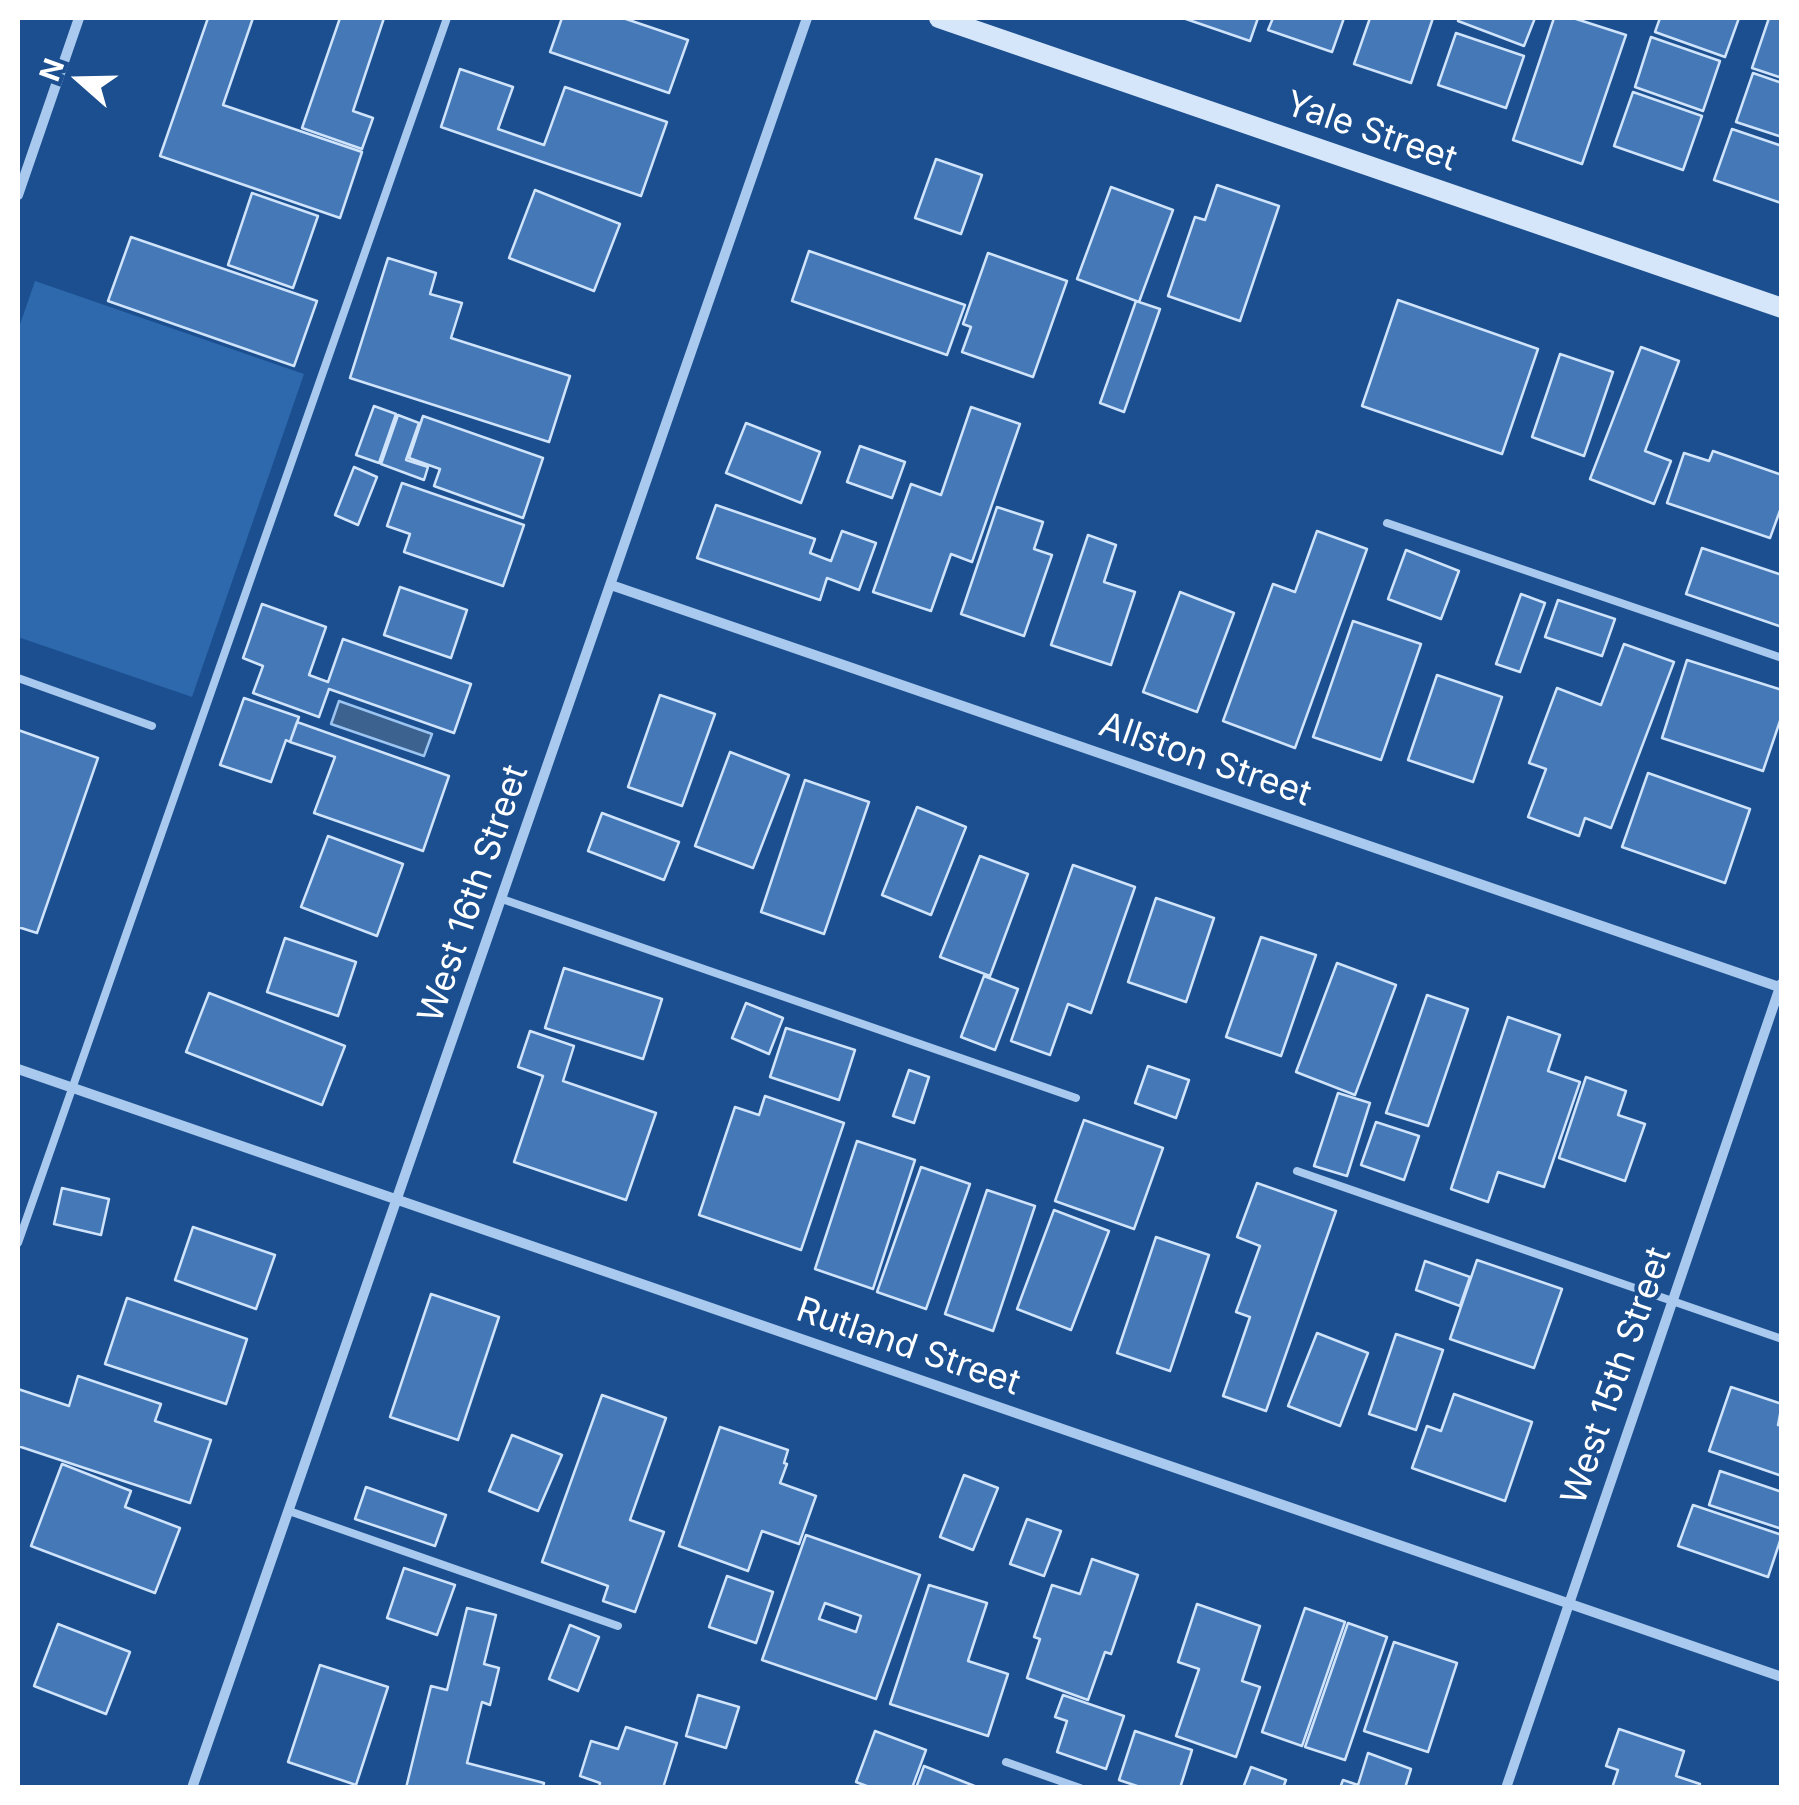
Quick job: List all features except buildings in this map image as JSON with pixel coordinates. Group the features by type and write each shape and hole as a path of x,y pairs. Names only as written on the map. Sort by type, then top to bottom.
{"main road":[{"name":"Yale Street","path":"940,18 1782,308"}],"street":[{"path":"18,195 79,18"},
{"name":"West 16th Street","path":"192,1788 807,18"},
{"name":"Allston Street","path":"611,585 1781,986"},
{"name":"West 15th Street","path":"1506,1788 1781,986"},
{"name":"Rutland Street","path":"18,1069 1782,1677"}],"lane":[{"path":"18,1244 446,18"},
{"path":"1387,522 1782,658"},
{"path":"18,678 152,726"},
{"path":"502,899 1076,1098"},
{"path":"1297,1171 1782,1338"},
{"path":"289,1511 618,1626"},
{"path":"1006,1762 1080,1788"}],"shaded area":[{"path":"35,281 304,374 192,697 18,637 18,330"},
{"path":"339,701 432,734 424,756 331,724"}]}
